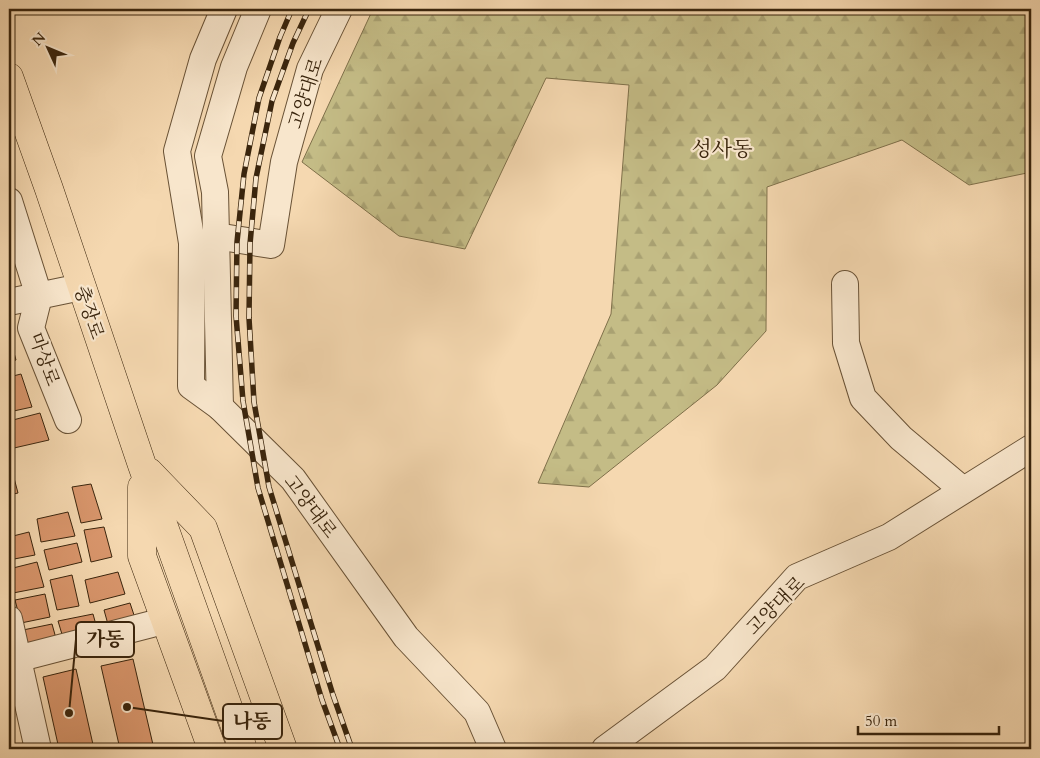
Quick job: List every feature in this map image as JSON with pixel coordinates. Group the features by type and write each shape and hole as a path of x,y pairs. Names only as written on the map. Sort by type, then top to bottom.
{"main road":[{"name":"충장로","path":"9,78 49,189 142,465 243,749"},
{"path":"142,465 142,556 212,749"},
{"path":"142,465 203,528 283,749"}],"street":[{"name":"고양대로","path":"224,9 203,59 177,151 192,243 191,386 220,407 293,479 406,637 477,712 493,749"},
{"path":"220,407 215,192 208,156 234,67 258,9"},
{"name":"고양대로","path":"216,236 271,245 284,162 310,69 339,9"},
{"path":"9,201 39,296"},
{"path":"845,284 846,343 863,398 900,438 964,490"},
{"path":"9,302 81,287"},
{"name":"마상로","path":"39,296 31,328 68,420"},
{"name":"고양대로","path":"605,749 715,668 797,577 889,537 1031,448"},
{"path":"9,619 13,660 38,749"},
{"path":"13,660 152,624"}],"green space":[{"path":"373,9 1031,9 1031,165 1027,173 969,185 902,140 767,187 766,331 717,385 589,487 538,483 611,314 629,85 546,78 465,249 399,236 302,162"}],"building":[{"path":"9,335 16,360 9,362"},
{"path":"21,374 32,407 9,412 9,377"},
{"path":"40,413 49,440 14,448 9,421"},
{"path":"9,459 18,493 9,495"},
{"path":"91,484 102,519 81,523 72,487"},
{"path":"68,512 75,536 41,542 37,519"},
{"path":"104,527 112,557 91,562 84,530"},
{"path":"29,532 35,555 9,560 9,537"},
{"path":"77,543 82,562 49,570 44,550"},
{"path":"37,562 44,587 13,593 9,569"},
{"path":"118,572 125,594 90,603 85,580"},
{"path":"72,575 79,606 57,610 50,580"},
{"path":"45,594 50,617 21,623 15,600"},
{"path":"130,603 136,621 109,628 104,610"},
{"path":"93,614 98,632 64,641 58,621"},
{"path":"52,624 57,642 27,650 23,630"},
{"path":"133,659 154,749 120,749 101,666"},
{"path":"76,669 94,749 59,749 43,677"}],"railway":[{"path":"292,9 280,37 259,98 244,174 237,242 236,316 243,401 258,488 322,700 340,749"},
{"path":"309,9 293,43 272,101 256,178 250,244 249,318 254,402 269,487 333,695 352,749"}],"place":[{"name":"나동","path":"127,707"},
{"name":"가동","path":"69,713"}],"district":[{"name":"성사동","path":"722,149"}]}
